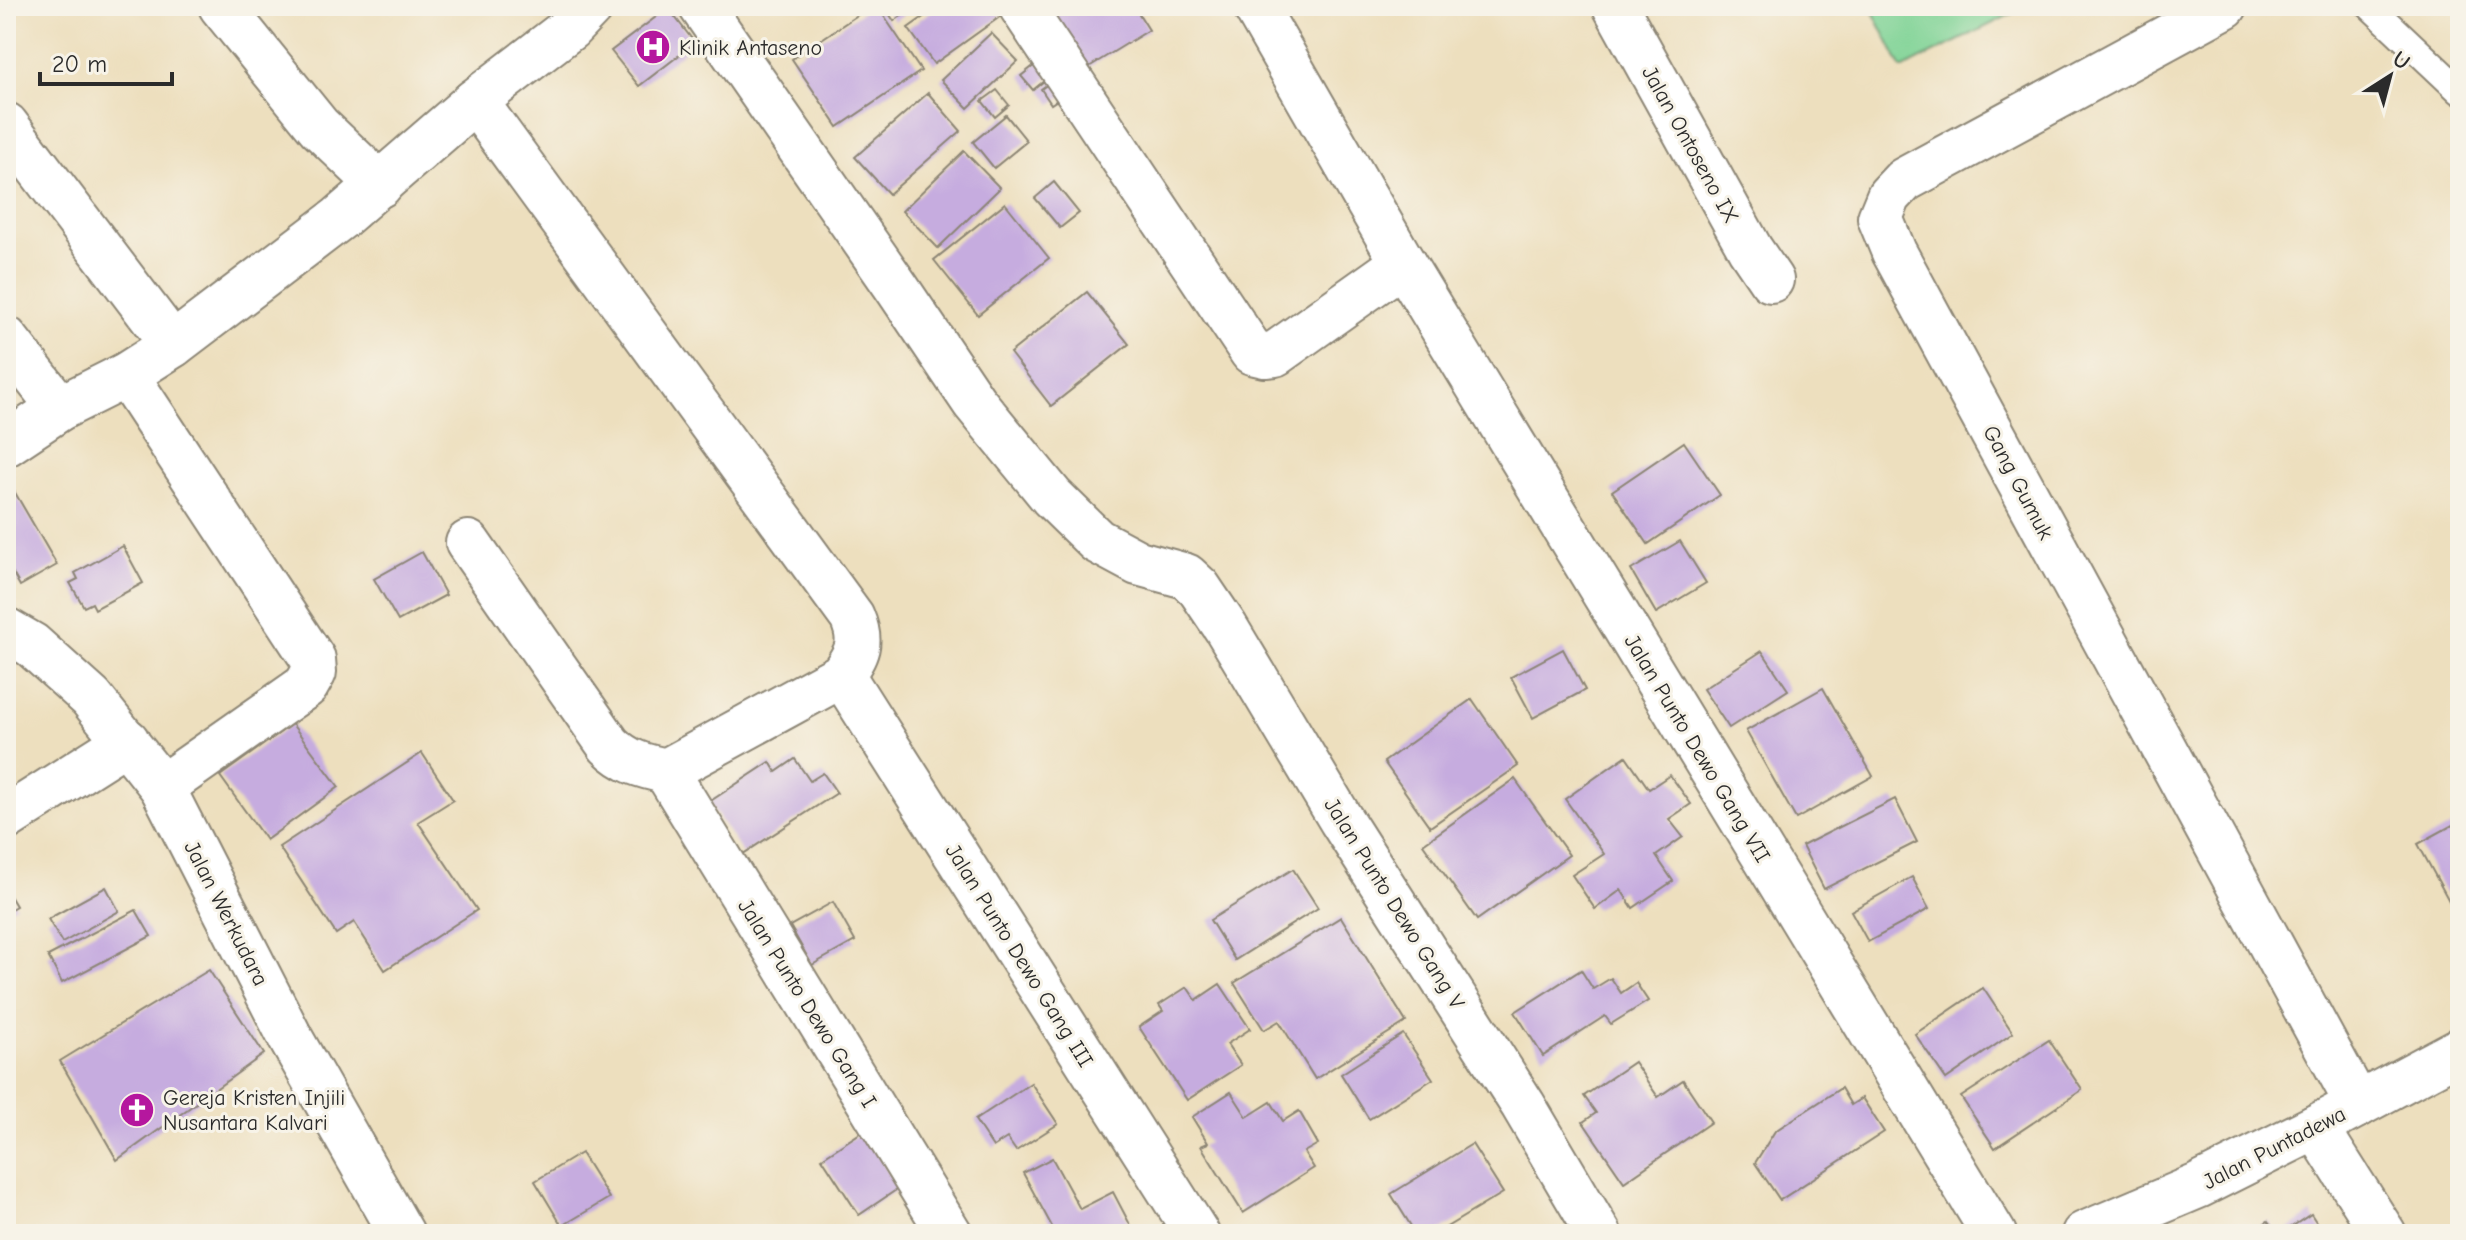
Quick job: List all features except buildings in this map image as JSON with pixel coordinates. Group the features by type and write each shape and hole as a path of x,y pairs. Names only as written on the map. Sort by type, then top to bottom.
{"street":[{"path":"221,6 319,127 380,185"},
{"path":"6,444 60,408 126,375 173,345 380,185 475,101 570,28 591,6"},
{"name":"Jalan Punto Dewo Gang V","path":"701,6 974,402 1052,497 1097,541 1138,563 1186,576 1199,588 1341,820 1523,1105 1599,1234"},
{"path":"1021,6 1252,352 1275,354 1403,263"},
{"name":"Jalan Punto Dewo Gang VII","path":"1255,6 1403,263 1994,1234"},
{"name":"Jalan Ontoseno IX","path":"1615,6 1750,249 1771,280"},
{"name":"Gang Gumuk","path":"2225,6 1904,180 1889,196 1880,218 1894,252 2358,1105"},
{"path":"468,543 609,745 633,763 666,771 842,675 858,647 858,632 852,617 475,101"},
{"path":"6,125 173,345"},
{"path":"6,339 60,408"},
{"path":"126,375 313,659 314,672 306,686 162,787"},
{"name":"Jalan Werkudara","path":"6,630 32,645 91,698 162,787 391,1230"},
{"name":"Jalan Punto Dewo Gang III","path":"842,675 1197,1234"},
{"path":"6,818 127,741"},
{"name":"Jalan Punto Dewo Gang I","path":"666,771 950,1234"},
{"name":"Jalan Puntadewa","path":"2084,1234 2198,1186 2460,1050"},
{"path":"2316,1127 2384,1234"}],"lane":[{"path":"2370,6 2460,91"}],"green space":[{"path":"1870,6 2027,6 1902,69"}],"place":[{"name":"Klinik Antaseno","path":"653,47"},
{"name":"Gereja Kristen Injili Nusantara Kalvari","path":"137,1110"}]}
